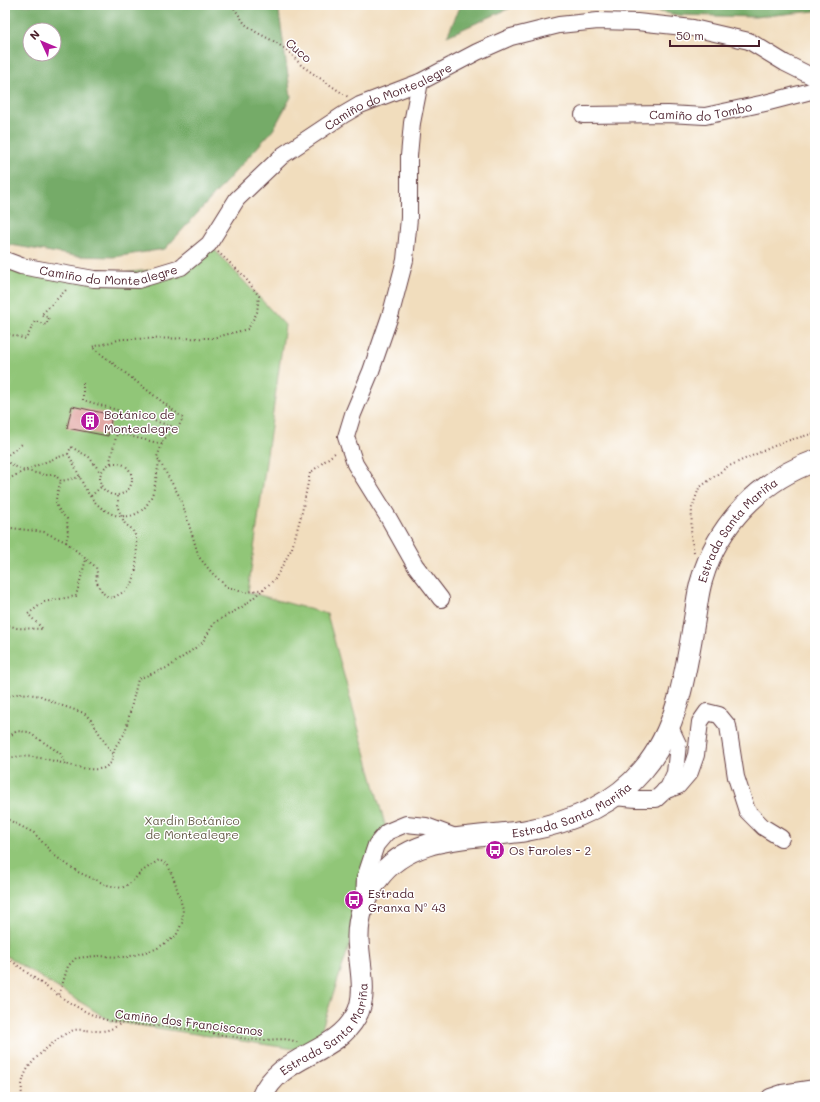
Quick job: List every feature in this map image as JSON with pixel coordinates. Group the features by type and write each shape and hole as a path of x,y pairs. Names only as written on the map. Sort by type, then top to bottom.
{"main road":[{"name":"Estrada Santa Mariña","path":"262,1097 269,1084 275,1077 285,1069 340,1036 358,1014 362,993 358,937 363,906 382,873 396,860 421,847 458,838 523,831 553,825 578,816 613,797 625,788 643,770 660,745 670,726 679,697 702,579 713,551 728,526 765,487 789,472 815,462"}],"street":[{"name":"Camiño do Montealegre","path":"5,260 21,266 94,279 138,280 181,267 209,244 238,199 283,155 360,105 420,82 477,52 511,37 559,25 598,21 637,22 693,28 749,41 785,63 815,78"},
{"path":"420,82 412,123 409,156 409,218 405,260 391,312 371,372 353,414 346,437 356,464 415,565 441,599"},
{"name":"Camiño do Tombo","path":"583,115 668,114 705,116 815,90"},
{"path":"664,791 678,786 690,772 696,755 700,722 707,712 719,715 728,726 736,777 747,811 763,827 781,838"},
{"path":"613,797 656,799 668,788 676,773 678,744 670,726"},
{"path":"363,906 365,878 376,845 387,832 406,824 426,826 458,838"},
{"path":"770,1097 782,1093 815,1088"}],"path":[{"name":"Cuco","path":"232,5 245,24 256,32 277,43 291,54 302,66 360,105"},
{"path":"209,244 243,275 259,296 258,312 248,329 213,338 122,340 92,347 183,418 178,428 164,439 157,457 182,499 200,557 212,573 227,587 248,592 264,589"},
{"path":"5,333 26,338 35,321 46,325 49,318 41,315 80,277"},
{"path":"83,383 83,400 178,428"},
{"path":"111,464 110,461 117,433 162,444"},
{"path":"695,554 691,537 692,508 699,488 727,467 783,442 815,433"},
{"path":"5,760 12,756 47,759 88,769 104,768 111,763 115,747 125,733 138,679 169,667 202,643 216,622 242,607 275,579 292,548 302,512 310,473 348,442"},
{"path":"5,457 22,444"},
{"path":"68,454 71,447 83,453 89,457 102,473"},
{"path":"68,454 95,502 110,514 123,517 137,513 146,505 153,493 159,461"},
{"path":"5,481 48,460 68,454"},
{"path":"5,461 24,471 45,475 55,475 61,481"},
{"path":"116,462 126,466 132,475 133,480 128,490 118,495 110,493 102,486 100,481 102,473 106,466 116,462"},
{"path":"61,481 80,477"},
{"path":"61,481 56,496 56,503 60,512 67,519 68,534 66,542"},
{"path":"91,496 102,486"},
{"path":"5,524 11,528 44,532 66,542 96,567 96,581 98,586 107,596 112,598 125,591 132,584 136,566 136,537 132,529 125,524 118,508 118,495"},
{"path":"5,624 17,628 43,630 28,614 44,602 76,596 86,559"},
{"path":"5,697 21,693 41,696 60,705 84,713 91,720 113,755"},
{"path":"5,739 17,731 28,732 60,753 66,764"},
{"path":"5,818 34,833 55,856 78,872 107,885 122,888 132,882 141,872 159,860 168,865 175,882 183,909 182,923 176,936 156,949 127,957 97,956 76,958 68,966 59,995"},
{"name":"Camiño dos Franciscanos","path":"5,956 74,1006 111,1021 179,1028 234,1038 266,1041 292,1039 314,1052"},
{"path":"22,1097 24,1080 31,1062 61,1037 73,1030 109,1030 124,1022"}],"green space":[{"path":"5,5 278,5 291,97 273,130 165,249 114,257 75,256 5,244"},
{"path":"461,5 517,5 447,36"},
{"path":"617,5 815,5 815,11 755,17 678,15"},
{"name":"Xardín Botánico de Montealegre","path":"209,244 285,325 248,592 327,614 387,832 314,1052 111,1021 5,955 5,257 80,277 181,267"}],"building":[{"name":"Botánico de Montealegre","path":"72,406 112,415 108,436 67,428"}],"place":[{"name":"Botánico de Montealegre","path":"90,421"},
{"name":"Os Faroles - 2","path":"495,850"},
{"name":"Estrada Granxa Nº 43","path":"354,900"}]}
